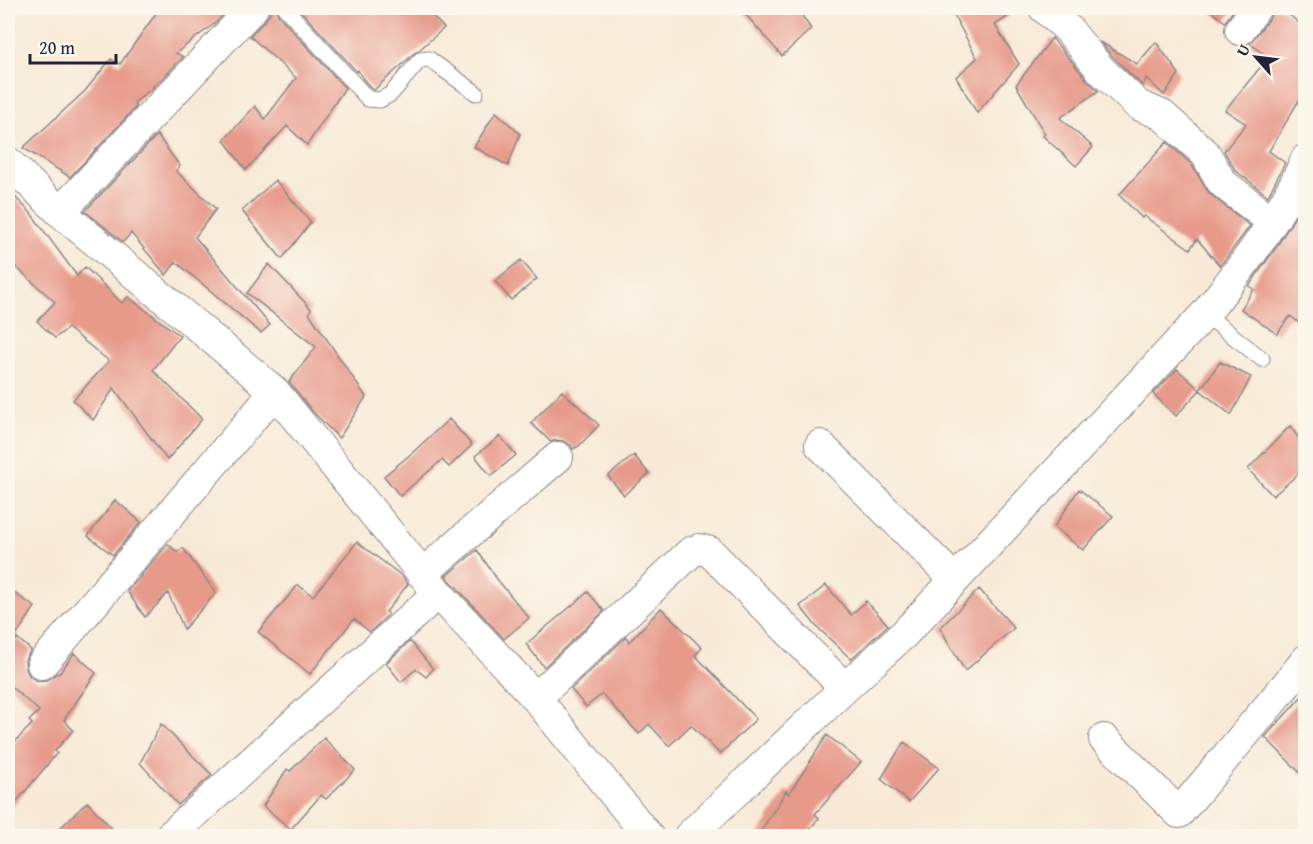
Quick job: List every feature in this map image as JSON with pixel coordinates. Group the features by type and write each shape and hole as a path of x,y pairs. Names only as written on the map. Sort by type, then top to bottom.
{"street":[{"path":"60,212 252,8"},
{"path":"1044,8 1068,29 1108,77 1138,105 1162,115 1171,122 1205,153 1226,186 1272,222"},
{"path":"689,837 905,633 1205,314 1245,264 1296,183 1305,159"},
{"path":"8,162 60,212 275,392 430,584 536,698 648,837"},
{"path":"42,664 275,392"},
{"path":"820,445 955,580"},
{"path":"170,837 558,457"},
{"path":"536,698 691,552 699,549 710,552 845,688"},
{"path":"1104,739 1179,813 1305,660"}],"lane":[{"path":"285,8 368,99 380,100 391,94 420,60 429,59 476,93"},
{"path":"1205,314 1262,359"}],"building":[{"path":"160,8 230,8 215,23 176,53 183,57 154,87 134,103 136,107 70,177 23,148 85,91 111,59 120,64"},
{"path":"270,8 276,8 278,15 345,88 307,145 287,126 246,170 224,140 255,106 265,119 296,78 250,36 266,19"},
{"path":"302,8 424,8 444,28 373,90 358,70 357,72 300,10"},
{"path":"740,8 797,8 811,29 782,56"},
{"path":"950,8 1021,8 995,25 1019,64 977,113 956,77 977,58"},
{"path":"1207,8 1235,8 1225,22"},
{"path":"1273,8 1281,8 1305,28 1305,90 1269,151 1285,163 1268,196 1235,170 1224,151 1246,124 1225,110 1268,58 1250,43 1270,18"},
{"path":"1052,38 1098,91 1060,118 1093,147 1076,166 1043,136 1045,134 1016,85"},
{"path":"1100,42 1137,64 1156,42 1179,74 1164,95 1146,78 1143,86"},
{"path":"496,112 520,134 508,166 474,147"},
{"path":"157,135 180,166 176,171 216,209 195,237 270,325 261,333 176,262 166,275 131,233 123,242 85,211"},
{"path":"1167,142 1191,164 1209,193 1250,226 1220,266 1197,239 1190,249 1144,216 1142,218 1119,195"},
{"path":"275,180 311,222 282,259 242,211"},
{"path":"8,190 30,212 77,276 85,267 122,303 128,297 180,336 153,370 202,419 167,460 114,388 93,420 73,400 109,361 68,328 55,338 37,321 55,302 8,260"},
{"path":"1305,200 1305,327 1290,316 1277,334 1241,309 1254,289 1249,286"},
{"path":"521,260 537,279 511,300 495,281"},
{"path":"269,264 311,309 309,313 366,397 339,438 313,412 289,382 316,347 247,293"},
{"path":"1220,362 1251,377 1231,415 1200,390"},
{"path":"1177,369 1200,390 1176,416 1153,394"},
{"path":"562,391 599,425 579,446 573,449 571,445 563,441 551,442 531,423"},
{"path":"449,419 472,445 449,467 442,460 400,496 384,476"},
{"path":"1290,426 1305,447 1305,468 1273,496 1248,469"},
{"path":"500,436 516,455 491,476 475,456"},
{"path":"634,455 649,474 624,495 608,476"},
{"path":"1079,489 1113,516 1083,550 1054,527"},
{"path":"115,500 141,522 113,555 88,536"},
{"path":"357,542 402,576 408,584 386,612 388,615 370,632 354,619 310,674 258,632 298,585 313,596"},
{"path":"168,544 177,552 183,548 216,593 184,629 168,593 145,617 127,591"},
{"path":"477,550 529,618 504,639 446,576"},
{"path":"826,585 851,615 866,601 888,625 851,659 816,626 800,606"},
{"path":"8,589 35,607 8,648"},
{"path":"979,589 1014,628 965,671 940,628"},
{"path":"588,592 604,611 544,667 526,644"},
{"path":"661,608 702,648 695,655 756,719 720,754 691,725 669,746 649,724 639,734 602,694 586,707 571,689 626,637 629,642"},
{"path":"17,638 31,650 25,660 26,669 30,677 38,681 47,680 59,674 74,653 96,673 64,720 73,730 8,812 8,749 32,724 29,721 39,711 8,684 8,651"},
{"path":"410,641 433,669 426,677 416,669 401,682 386,663"},
{"path":"1305,693 1305,778 1265,737"},
{"path":"161,724 212,775 178,805 140,763"},
{"path":"827,735 861,762 815,814 819,818 803,837 757,837 786,791 789,794"},
{"path":"324,738 355,770 326,799 321,795 291,829 263,806 287,769 290,771"},
{"path":"904,742 939,768 909,802 881,779"},
{"path":"87,802 120,837 51,837"}]}
